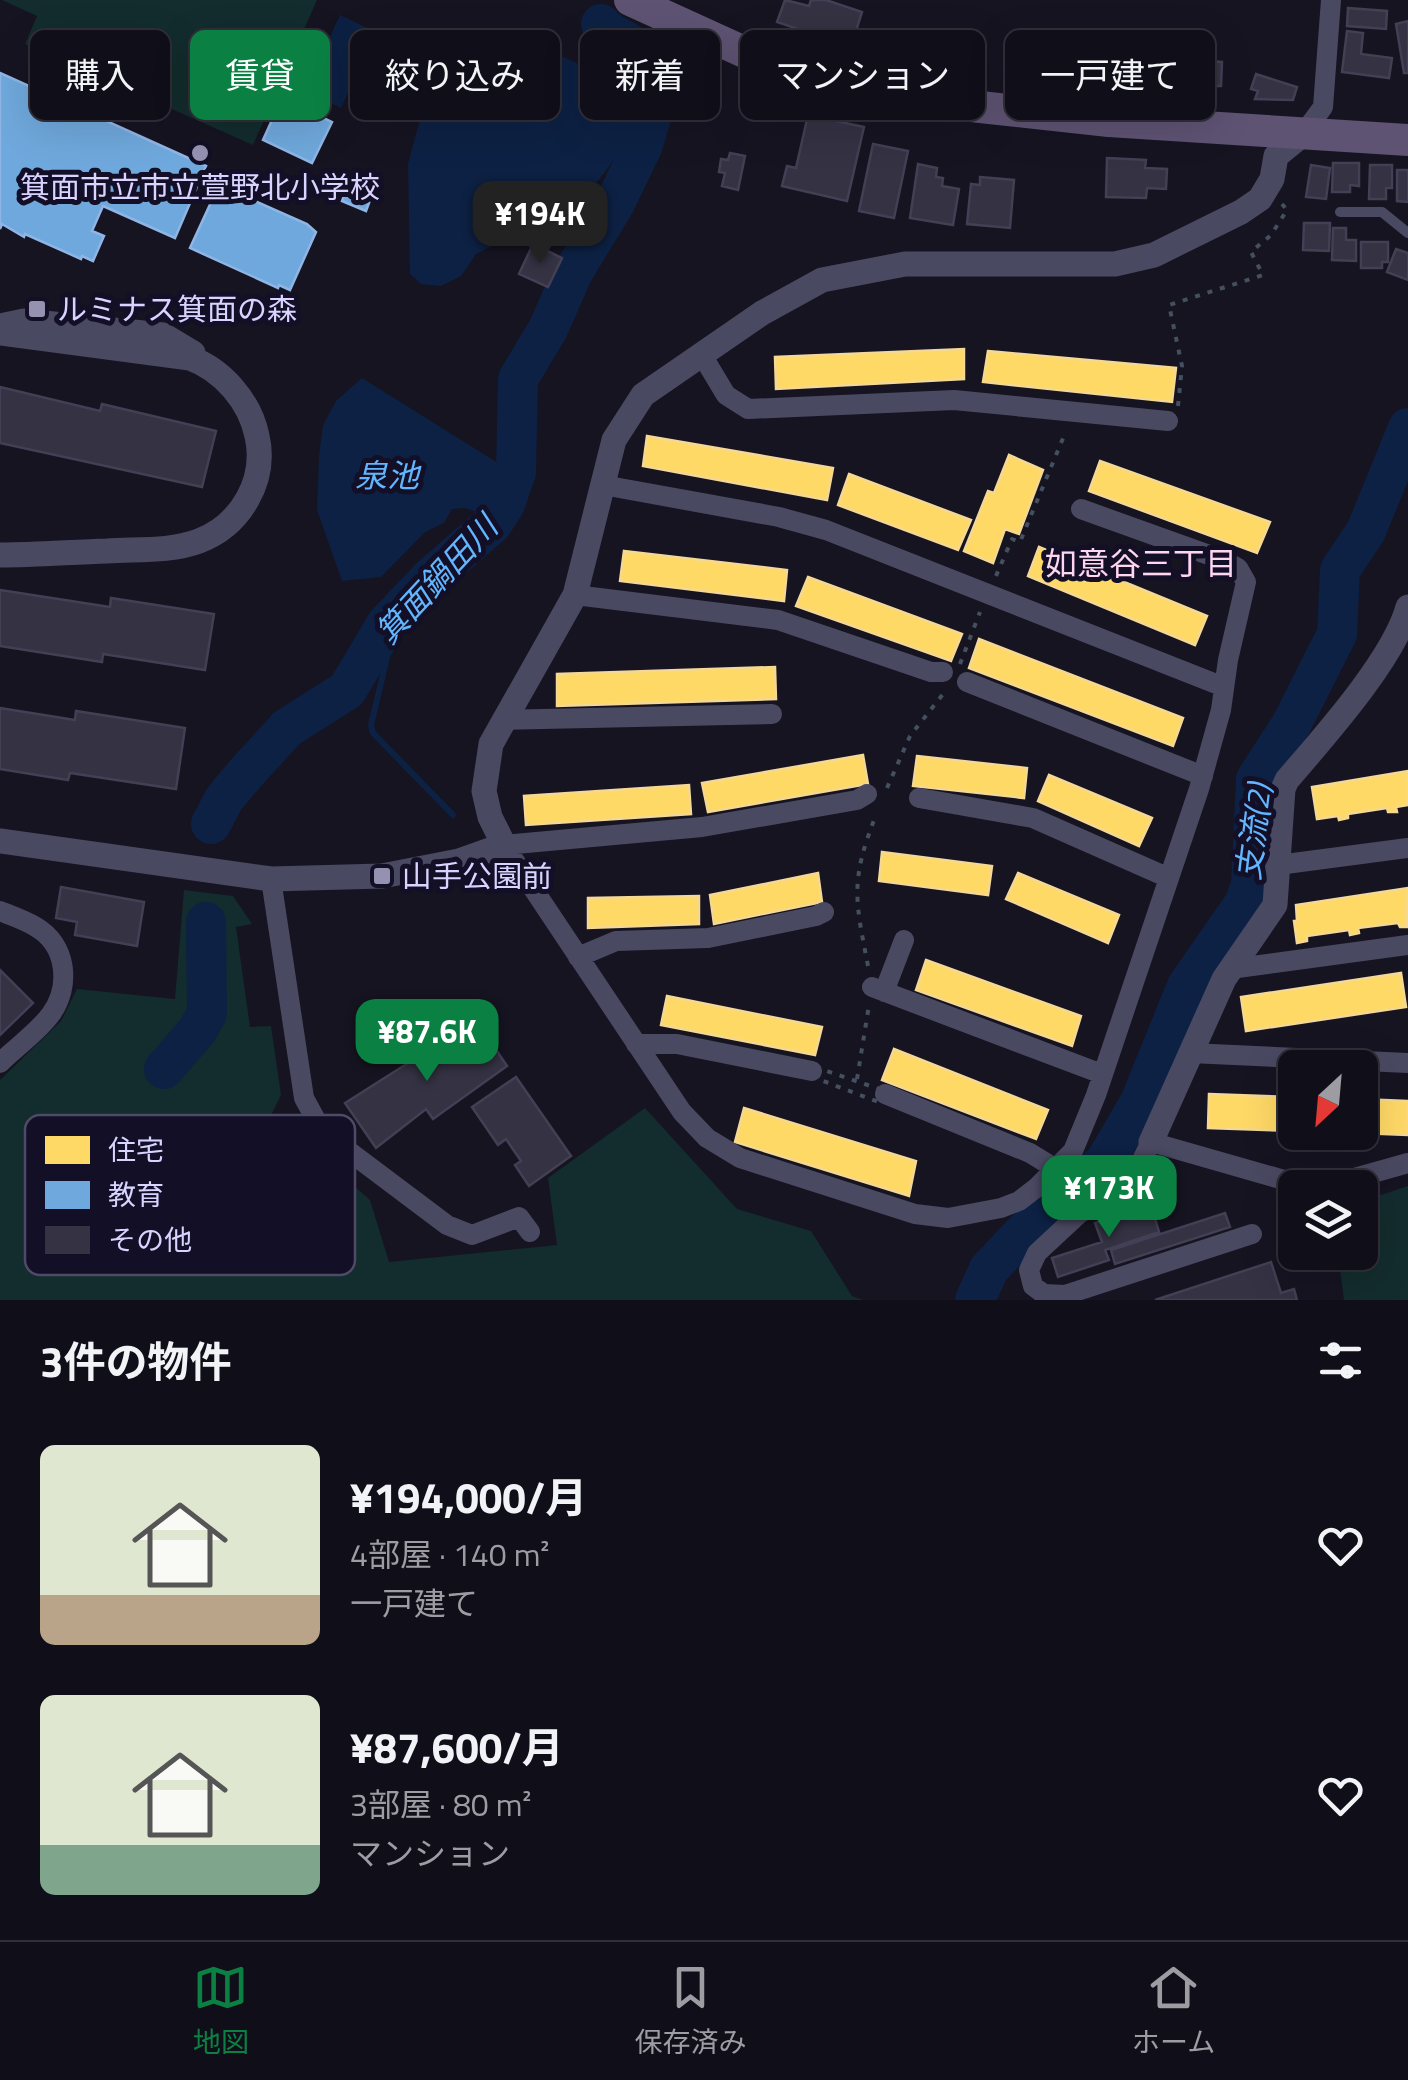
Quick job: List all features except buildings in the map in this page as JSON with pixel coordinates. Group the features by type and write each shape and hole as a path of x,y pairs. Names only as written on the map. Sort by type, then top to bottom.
{"main road":[{"path":"630,0 679,11 742,51 830,80 952,104 1109,120 1408,140"}],"street":[{"path":"1081,509 1223,560 1238,568 1246,582 1203,776 1073,1152 1029,1194 1001,1208 948,1218 899,1210 780,1173 722,1148 689,1120 578,957 504,844 490,817 484,791 491,744 502,720 575,595 614,440 643,396 762,313 822,280 905,264 1115,264 1154,255 1241,212 1260,199 1272,178 1276,156 1303,134 1323,107 1331,0"},
{"path":"0,330 201,362 240,396 259,442 256,479 246,503 234,517 198,541 167,548 0,555"},
{"path":"702,355 726,395 748,409 954,400 1168,421"},
{"path":"603,485 779,517 826,530 1224,687"},
{"path":"575,595 778,620 931,672 943,672"},
{"path":"1252,1234 1065,1295 1044,1294 1033,1286 1029,1270 1037,1253 1080,1213 1129,1185 1230,969 1276,905 1287,780 1380,664 1408,607"},
{"path":"967,682 1203,776"},
{"path":"502,720 772,714"},
{"path":"0,841 272,879 382,876 458,861 504,844 702,827 857,800 868,794"},
{"path":"919,798 1033,818 1169,878"},
{"path":"1278,865 1408,848"},
{"path":"272,879 304,1098 313,1115"},
{"path":"0,911 39,928 61,951 64,970 60,999 48,1018 0,1063"},
{"path":"578,957 616,941 708,938 824,912"},
{"path":"904,940 878,989 1102,1074"},
{"path":"1230,969 1408,945"},
{"path":"636,1044 677,1044 812,1071"},
{"path":"1190,1053 1408,1063"},
{"path":"885,1094 1030,1153 1056,1169"},
{"path":"1150,1142 1278,1177"},
{"path":"355,1157 447,1225 472,1236 519,1217 530,1232"},
{"path":"1378,1171 1408,1163"}],"lane":[{"path":"1340,212 1382,212 1408,232"}],"path":[{"path":"1182,366 1169,305 1263,275 1252,252 1271,234 1287,210"},
{"path":"815,1067 857,1079 885,1094 882,1102 810,1076 815,1067"}],"green space":[{"path":"2,0 317,0 304,30 190,30 190,117 170,108 170,30 31,30 37,16"},
{"path":"197,120 264,120 253,145"},
{"path":"184,890 233,896 252,924 236,927 250,1027 271,1026 281,1095 271,1115 25,1115 25,1275 355,1275 355,1187 370,1200 389,1262 557,1245 548,1178 645,1108 737,1209 811,1231 852,1296 863,1300 0,1300 0,1080 61,1021 77,989 175,999"},
{"path":"1408,1186 1408,1300 1344,1300 1340,1270 1378,1270 1378,1196"}],"water":[{"path":"340,15 372,30 350,30 350,88 341,108 330,103 330,37"},
{"path":"560,56 580,65 580,120 629,120 627,136 616,157 575,213 561,202 549,203 540,193 528,194 504,219 500,242 476,254 461,276 441,286 421,284 410,274 408,164 420,120 560,120"},
{"name":"泉池","path":"362,378 498,463 494,493 482,514 465,508 452,509 444,523 425,532 381,577 342,581 317,510 319,456 323,425 336,401"}],"waterway":[{"name":"箕面鍋田川","path":"601,24 608,30"},
{"name":"箕面鍋田川","path":"211,824 224,799 287,728 347,690 387,623 431,577 492,524 505,504 516,472 518,379 548,329 573,272 615,203 643,145 650,120"},
{"name":"支流(2)","path":"975,1300 989,1269 1026,1230 1105,1162 1140,1102 1187,986 1244,904 1251,885 1256,779 1291,725 1337,634 1340,570 1366,531 1408,428"},
{"path":"398,611 371,725 373,733 453,815"},
{"name":"箕面鍋田川","path":"164,1069 197,1031 207,1013 206,922"}],"place":[{"name":"箕面市立市立萱野北小学校","path":"200,153"},
{"name":"ルミナス箕面の森","path":"37,309"},
{"name":"山手公園前","path":"382,876"}],"district":[{"name":"如意谷三丁目","path":"1141,563"}]}
